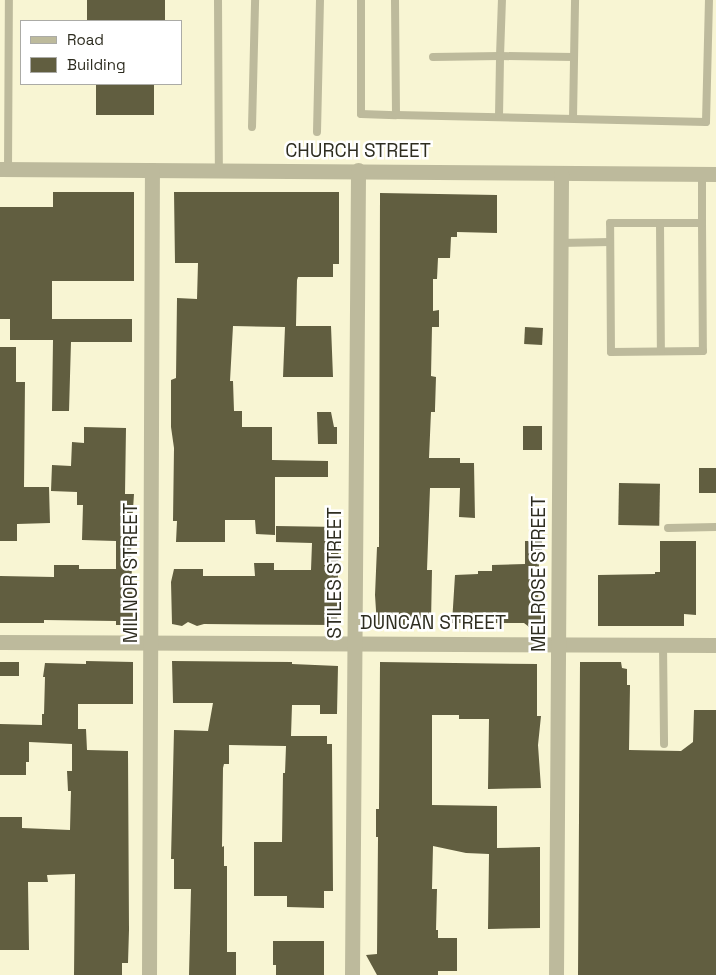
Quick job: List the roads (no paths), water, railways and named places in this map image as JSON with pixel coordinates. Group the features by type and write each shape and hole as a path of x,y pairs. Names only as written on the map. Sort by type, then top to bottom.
{"street":[{"name":"CHURCH STREET","path":"4,169 358,170 709,174"},
{"name":"MILNOR STREET","path":"149,975 152,642 152,170"},
{"name":"STILES STREET","path":"352,975 358,170"},
{"name":"MELROSE STREET","path":"556,975 561,173"},
{"name":"DUNCAN STREET","path":"0,642 716,645"}],"lane":[{"path":"4,169 9,0"},
{"path":"218,0 219,170"},
{"path":"252,127 255,0"},
{"path":"317,132 320,0"},
{"path":"361,0 361,114 706,122 709,0"},
{"path":"395,0 396,115"},
{"path":"499,116 502,0"},
{"path":"573,118 575,0"},
{"path":"433,57 573,57"},
{"path":"702,223 610,223 611,352 702,351 702,223 709,174"},
{"path":"660,223 661,351"},
{"path":"560,243 610,242"},
{"path":"668,528 716,527"},
{"path":"663,644 664,744"}]}
